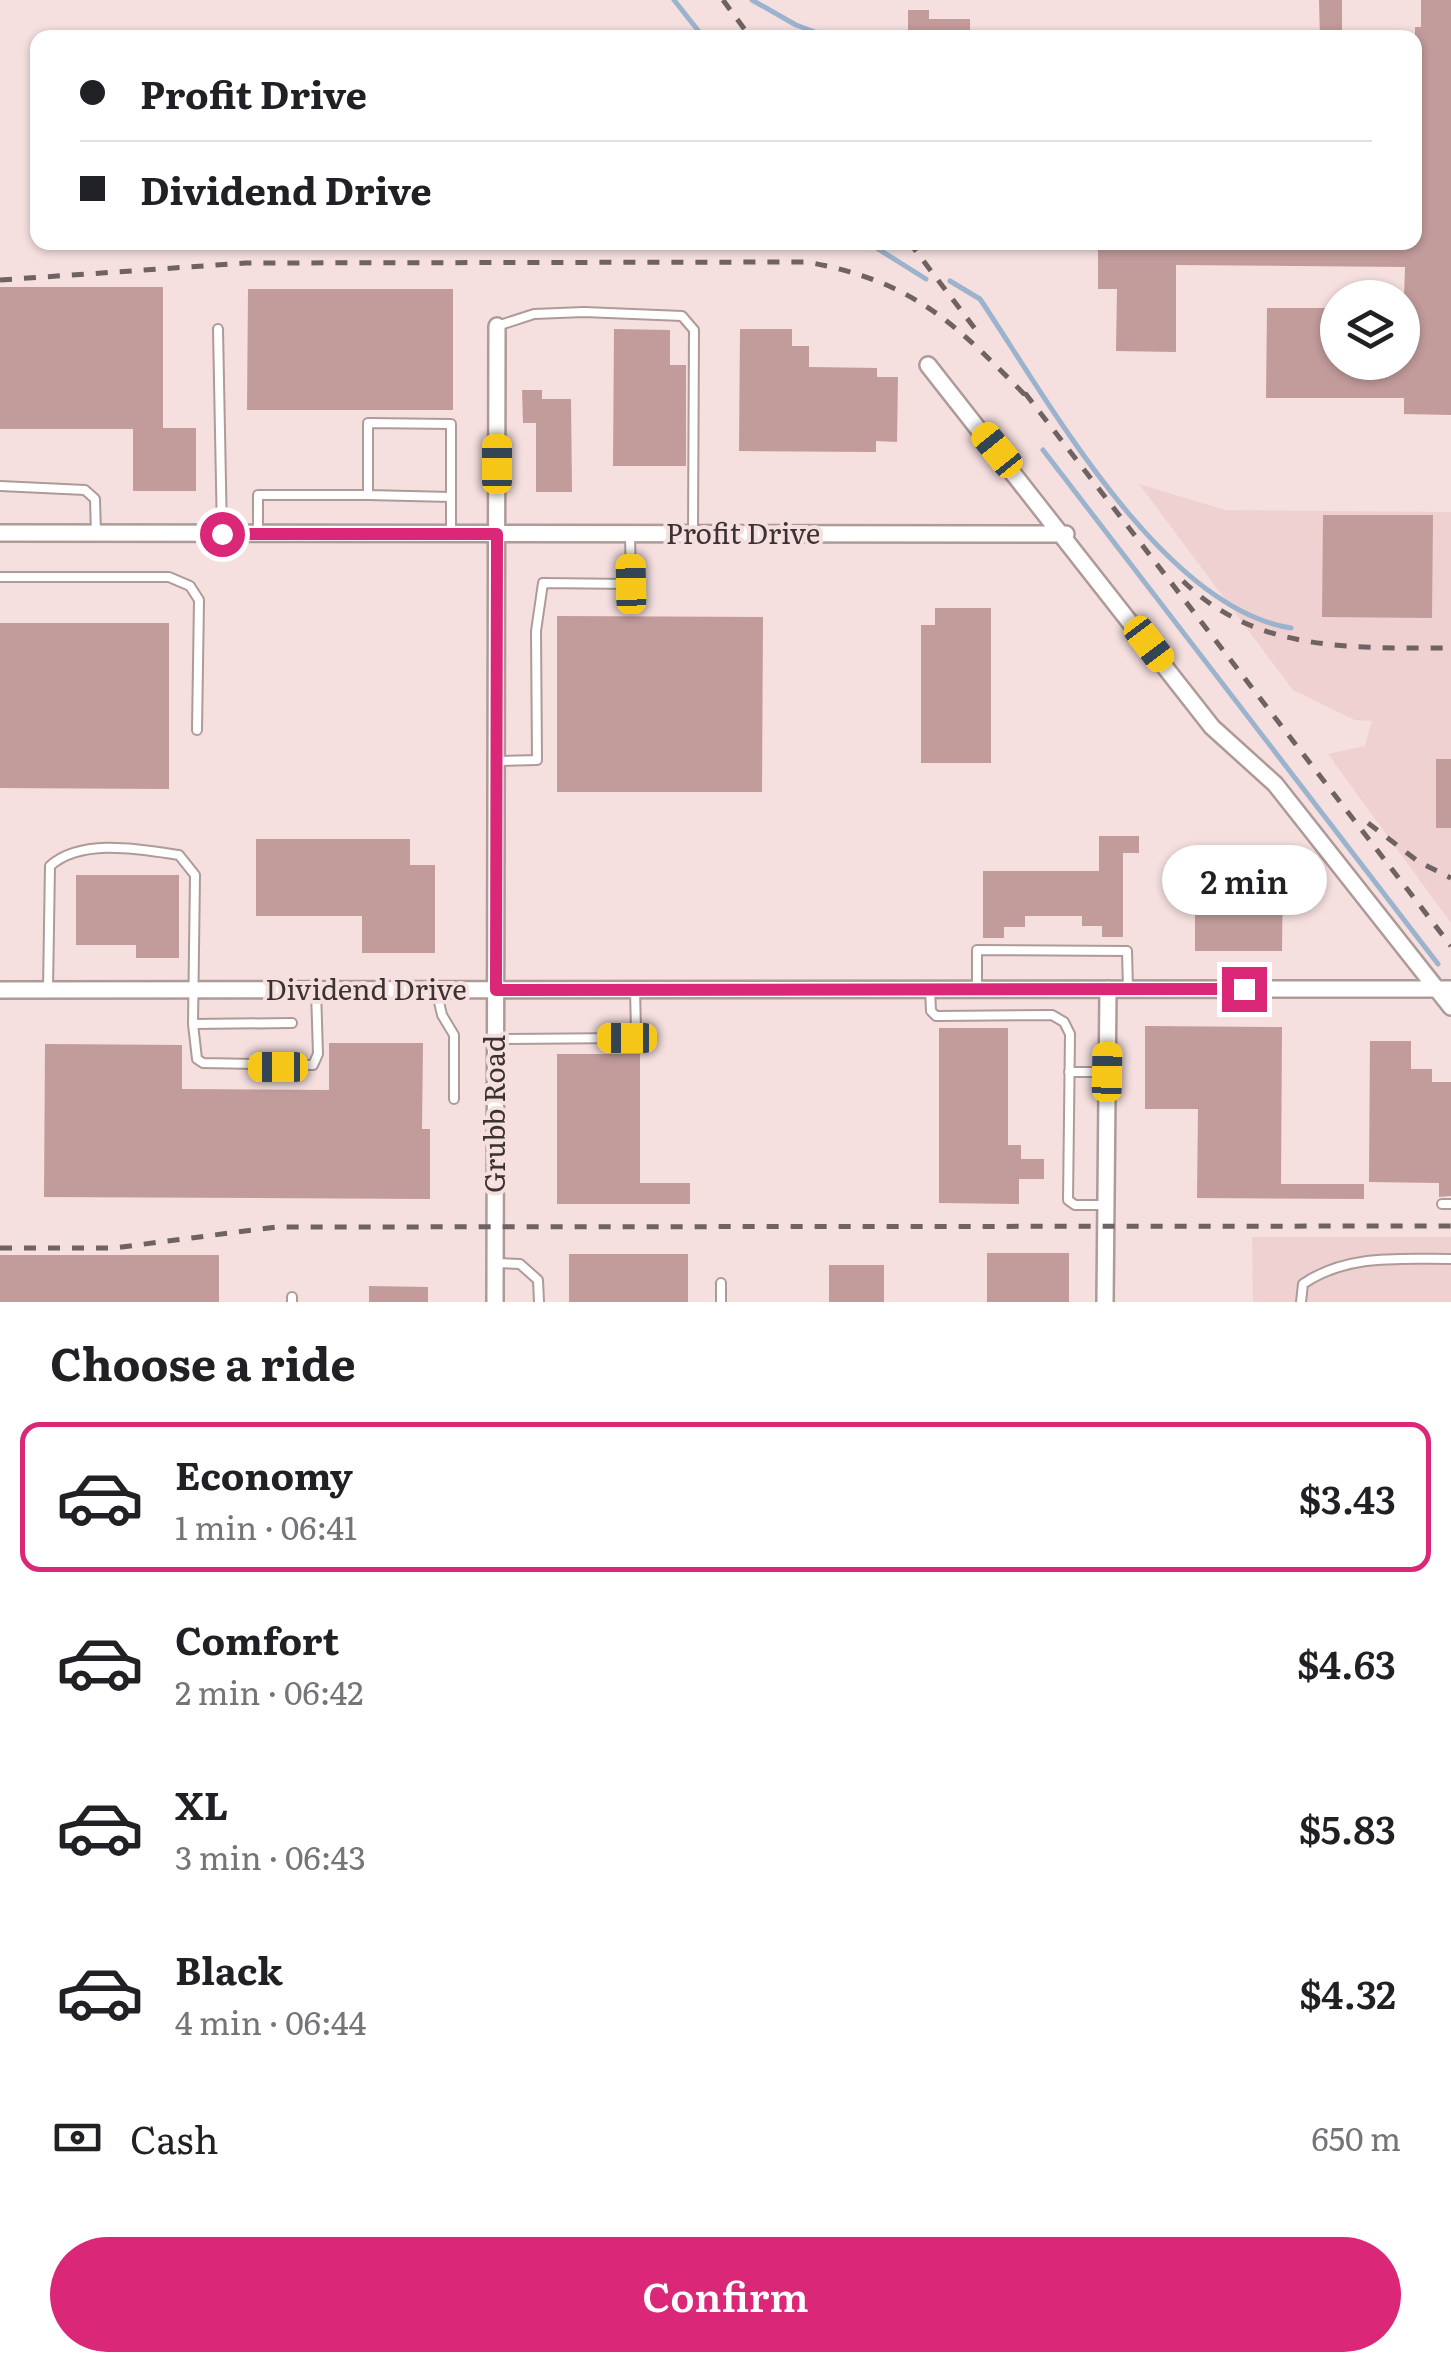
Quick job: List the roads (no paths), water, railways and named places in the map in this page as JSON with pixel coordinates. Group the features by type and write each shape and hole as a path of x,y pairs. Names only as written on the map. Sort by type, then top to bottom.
{"street":[{"name":"Grubb Road","path":"495,1302 497,326"},
{"path":"928,365 1066,534 1212,726 1276,784 1444,989 1451,1007"},
{"name":"Profit Drive","path":"0,534 1066,534"},
{"path":"1105,1302 1108,989"},
{"name":"Dividend Drive","path":"0,990 1444,989"}],"lane":[{"path":"497,326 534,314 682,316 694,330 693,534"},
{"path":"218,329 222,534"},
{"path":"368,495 368,424 451,424 452,534"},
{"path":"0,486 85,490 95,499 96,534"},
{"path":"258,534 258,495 451,498"},
{"path":"496,761 537,760 536,631 543,583 631,584 630,534"},
{"path":"0,578 168,578 190,586 199,600 196,730"},
{"path":"48,990 50,866 64,854 79,849 179,856 191,867 193,1024 198,1059 203,1063 313,1066 318,1054 316,990"},
{"path":"977,989 977,950 1128,951 1128,989"},
{"path":"495,1039 627,1038 636,1031 635,989"},
{"path":"930,989 931,1011 936,1016 1052,1015 1064,1022 1070,1034 1068,1200 1075,1205 1106,1205"},
{"path":"1050,989 1052,1015"},
{"path":"436,990 442,1015 454,1035 454,1099"},
{"path":"193,1024 292,1023"},
{"path":"1070,1072 1107,1072"},
{"path":"1301,1302 1302,1284 1328,1266 1361,1260 1451,1258"},
{"path":"495,1262 520,1264 538,1280 538,1302"},
{"path":"721,1282 721,1302"}],"waterway":[{"path":"674,0 698,30"},
{"path":"752,0 809,30"},
{"path":"880,250 926,279"},
{"path":"950,281 980,299 1074,442 1154,542 1198,582 1243,612 1291,628"},
{"path":"1043,450 1438,964"}],"railway":[{"path":"723,0 745,30"},
{"path":"915,250 976,330"},
{"path":"0,280 246,263 807,262 878,282 933,311 981,351 1033,403"},
{"path":"1025,393 1451,946"},
{"path":"1183,581 1212,605 1275,634 1344,646 1451,648"},
{"path":"1368,823 1419,862 1451,878"},
{"path":"0,1248 114,1248 276,1227 1451,1226"}]}
